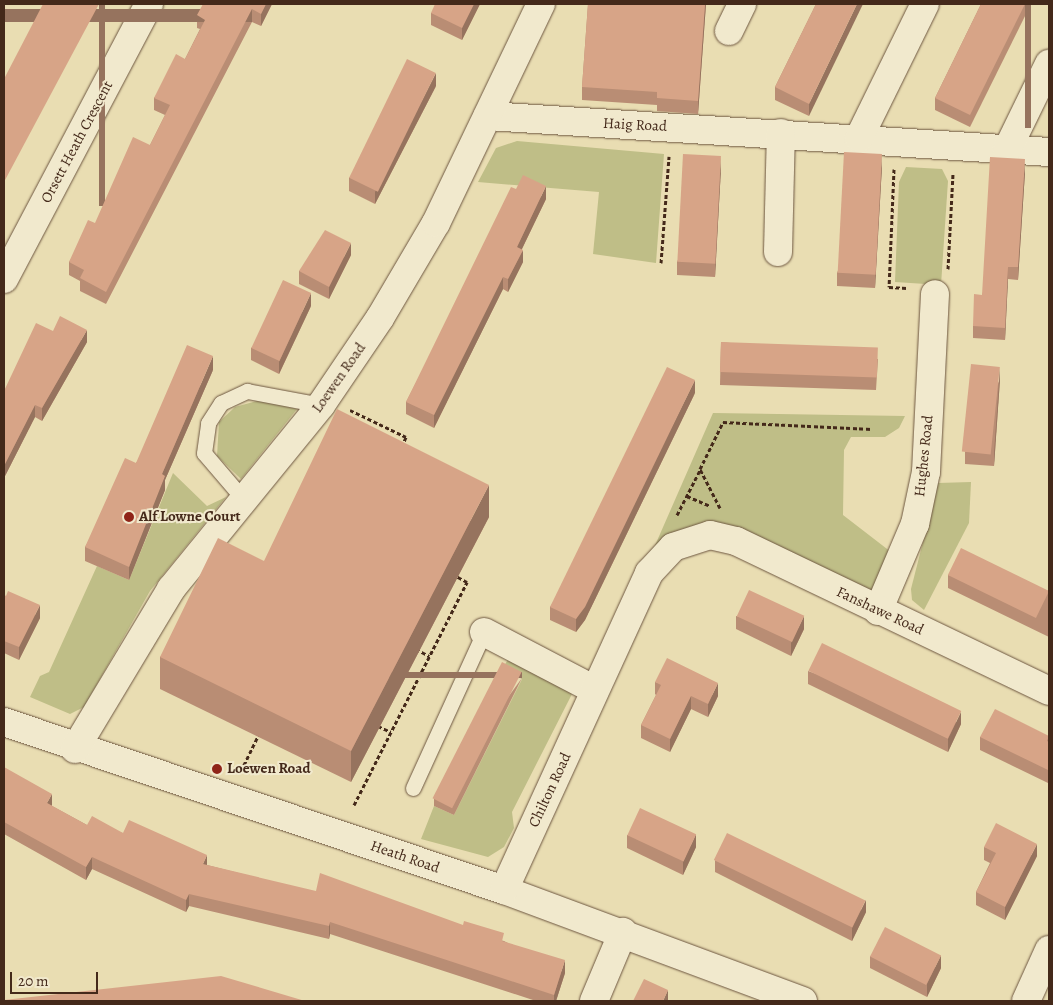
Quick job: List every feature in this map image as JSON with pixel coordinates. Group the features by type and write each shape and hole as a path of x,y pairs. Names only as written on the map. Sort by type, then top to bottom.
{"street":[{"name":"Orsett Heath Crescent","path":"4,279 149,4"},
{"name":"Loewen Road","path":"75,749 170,589 245,501 321,405 380,318 431,232 541,4"},
{"path":"729,31 742,4"},
{"path":"859,138 925,4"},
{"path":"1007,150 1049,64"},
{"name":"Haig Road","path":"488,116 859,138 1049,152"},
{"path":"778,252 781,133"},
{"name":"Hughes Road","path":"878,611 915,524 926,472 933,285"},
{"name":"Fanshawe Road","path":"710,535 736,541 878,611 1049,690"},
{"name":"Chilton Road","path":"504,890 649,573 673,546 710,535"},
{"path":"484,632 596,690"},
{"name":"Heath Road","path":"4,722 75,749 504,890 623,932 803,1001"},
{"path":"594,1001 623,932"},
{"path":"1026,1001 1049,950"}],"lane":[{"path":"245,501 204,453 208,423 221,403 247,391 321,405"},
{"path":"413,788 484,632"}],"path":[{"path":"661,263 669,155"},
{"path":"894,169 889,287 933,285 954,170"},
{"path":"347,409 406,437 398,454"},
{"path":"687,496 722,511 700,469 723,422 872,429"},
{"path":"354,806 467,582 449,573"},
{"path":"411,647 429,656"},
{"path":"239,774 264,723"},
{"path":"373,724 391,732"}],"shaded area":[{"path":"517,141 664,154 656,263 593,254 599,192 478,182 496,148"},
{"path":"906,167 942,169 948,181 941,285 895,282 899,182"},
{"path":"264,399 297,409 241,479 217,456 219,422 235,407"},
{"path":"713,413 905,416 899,428 885,437 851,437 844,450 843,515 891,552 875,598 738,535 646,566"},
{"path":"173,473 207,506 226,497 150,591 84,707 70,714 30,697 40,676 49,672 97,566 129,580"},
{"path":"971,482 969,523 924,610 912,600 911,589 938,483"},
{"path":"509,658 553,679 572,694 512,812 514,828 504,847 488,857 421,839 434,806 454,815 522,679 502,669"}],"building":[{"path":"43,4 99,4 4,182 4,79"},
{"path":"203,4 266,4 261,14 252,9 106,292 80,278 84,270 69,262 88,220 95,223 133,137 150,145 170,105 154,98 176,54 185,59 205,20 197,15"},
{"path":"435,4 474,4 462,28 431,13"},
{"path":"588,4 705,4 698,101 657,98 657,92 582,87"},
{"path":"816,4 857,4 809,104 775,87"},
{"path":"981,4 1025,4 970,115 935,98"},
{"path":"407,59 436,73 378,192 349,178"},
{"path":"844,152 882,154 876,275 838,273"},
{"path":"683,154 721,156 715,264 677,262"},
{"path":"990,157 1025,159 1018,267 1008,267 1005,328 973,326 974,294 982,295"},
{"path":"523,175 546,186 517,247 523,250 508,279 503,277 434,415 406,402 511,187 516,189"},
{"path":"325,230 351,243 329,287 299,271"},
{"path":"283,280 311,293 279,361 251,348"},
{"path":"60,316 87,330 42,408 35,405 4,466 4,391 36,323 53,331"},
{"path":"721,342 878,347 877,377 720,372"},
{"path":"187,345 213,356 162,474 165,476 129,567 85,547 125,458 136,463"},
{"path":"971,364 1000,367 991,455 962,452"},
{"path":"667,367 695,380 585,607 576,619 550,607"},
{"path":"337,409 489,485 351,751 160,657 218,538 264,561"},
{"path":"961,548 1049,591 1036,618 948,575"},
{"path":"749,590 804,616 792,642 737,616"},
{"path":"8,591 40,605 19,647 4,641 4,595 6,596"},
{"path":"822,643 961,711 948,739 808,671"},
{"path":"667,658 718,683 708,704 691,696 670,739 641,725 661,685 655,682"},
{"path":"502,662 522,672 452,808 433,798"},
{"path":"995,709 1049,736 1047,741 1049,742 1048,770 980,737"},
{"path":"4,767 52,794 47,803 87,825 92,816 123,833 129,820 207,855 203,864 316,891 320,873 463,925 464,921 504,933 502,941 565,960 554,995 330,922 329,926 189,894 186,900 92,857 86,867 4,822"},
{"path":"640,808 696,834 684,861 627,835"},
{"path":"996,823 1037,844 1005,907 976,892 996,853 984,847"},
{"path":"727,833 865,901 852,927 714,860"},
{"path":"885,927 941,956 926,985 870,956"},
{"path":"221,976 305,1001 4,1001 4,1000"},
{"path":"644,979 668,990 663,1001 633,1001"}],"place":[{"name":"Alf Lowne Court","path":"129,517"},
{"name":"Loewen Road","path":"217,769"}]}
